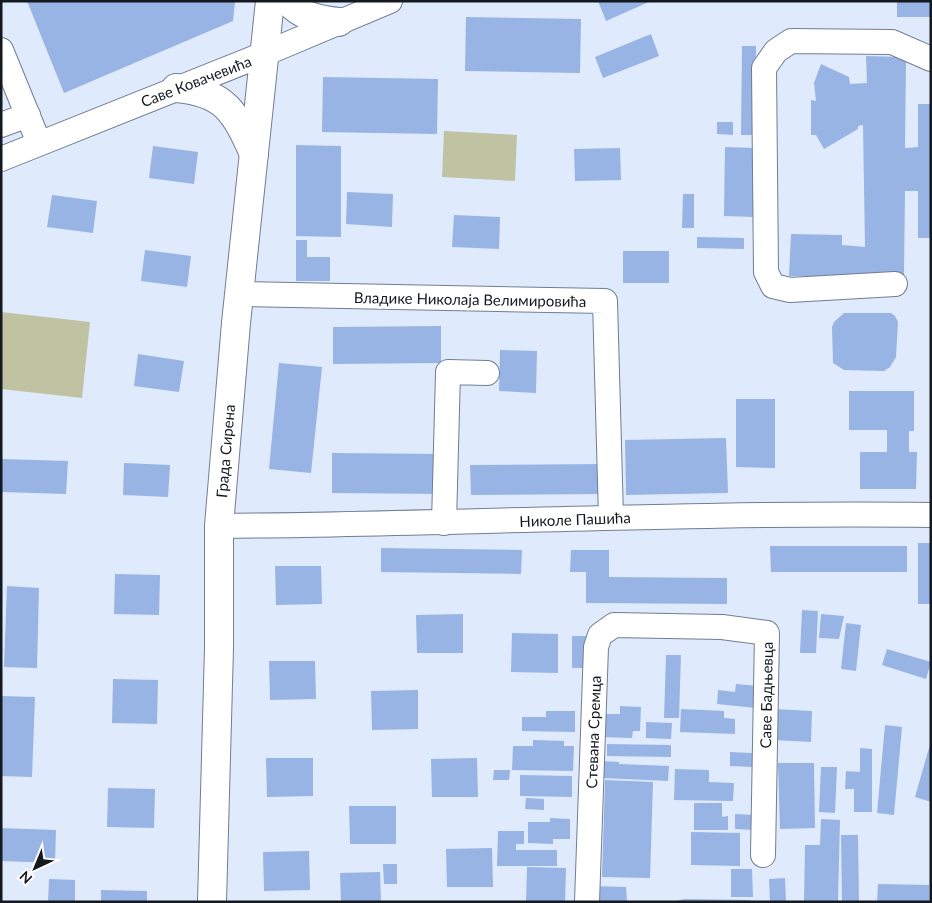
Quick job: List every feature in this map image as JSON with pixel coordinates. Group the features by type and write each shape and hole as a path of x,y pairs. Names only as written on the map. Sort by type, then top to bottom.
{"main road":[{"name":"Града Сирена","path":"212,902 219,648 219,526 239,294 270,1"},
{"path":"288,1 301,14 319,20 339,22"},
{"path":"176,88 197,90 224,102 233,112 254,154"}],"street":[{"name":"Саве Ковачевића","path":"1,158 264,54 390,1"},
{"path":"895,284 790,290 773,286 766,272 764,68 776,51 791,42 892,42 930,59"},
{"path":"1,50 39,143"},
{"path":"1,125 28,115"},
{"name":"Владике Николаја Велимировића","path":"239,294 605,302 612,517"},
{"path":"444,523 448,372 487,373"},
{"name":"Николе Пашића","path":"219,526 444,523 612,517 931,515"},
{"name":"Стевана Сремца","path":"588,902 596,647 600,635 614,625 669,625"},
{"name":"Саве Бадњевца","path":"669,625 722,627 767,633 763,855"}],"green space":[{"path":"444,131 517,135 515,181 442,177"},
{"path":"1,312 90,322 82,398 1,389"}],"building":[{"path":"27,1 235,1 233,21 64,93"},
{"path":"598,1 651,1 606,21"},
{"path":"897,1 931,1 931,17 897,17"},
{"path":"466,17 581,19 580,73 465,71"},
{"path":"651,34 659,56 603,78 595,57"},
{"path":"742,46 756,46 755,135 741,135"},
{"path":"866,56 906,57 905,148 918,147 918,104 931,104 931,238 918,238 918,191 905,191 904,277 789,276 791,234 842,235 842,245 865,247 863,125 858,126 858,129 824,149 816,135 811,135 811,100 816,101 814,83 821,64 849,77 850,84 867,83"},
{"path":"323,77 438,79 437,134 322,132"},
{"path":"717,122 733,122 733,135 717,134"},
{"path":"296,145 341,146 341,237 296,236"},
{"path":"153,146 198,152 194,184 149,178"},
{"path":"725,147 754,148 754,217 724,216"},
{"path":"620,148 621,180 575,181 574,149"},
{"path":"347,192 393,194 392,227 346,224"},
{"path":"683,194 694,194 694,228 682,228"},
{"path":"52,195 97,201 93,233 47,227"},
{"path":"454,215 500,217 499,249 452,247"},
{"path":"697,237 744,238 744,249 697,248"},
{"path":"296,240 307,240 307,257 330,257 330,281 296,281"},
{"path":"145,250 191,256 187,287 141,281"},
{"path":"623,251 669,251 669,283 623,283"},
{"path":"844,313 891,313 895,316 898,322 896,357 890,367 884,371 844,370 833,363 832,327 834,322"},
{"path":"441,326 441,363 333,364 333,327"},
{"path":"500,350 537,351 536,393 499,391"},
{"path":"138,354 184,361 179,392 134,386"},
{"path":"279,363 322,367 311,473 269,469"},
{"path":"849,391 914,391 914,431 909,431 909,452 917,452 916,489 860,489 860,452 887,452 887,430 849,430"},
{"path":"736,399 775,399 775,468 736,467"},
{"path":"726,438 728,493 626,495 625,440"},
{"path":"332,453 442,454 441,494 332,493"},
{"path":"1,459 68,461 66,494 1,492"},
{"path":"124,463 170,465 168,497 123,495"},
{"path":"605,464 605,494 471,495 470,465"},
{"path":"918,543 931,543 931,604 918,604"},
{"path":"770,546 907,546 907,572 771,572"},
{"path":"381,548 522,550 521,574 381,572"},
{"path":"571,550 609,550 609,577 727,578 727,604 586,603 586,572 570,572"},
{"path":"275,566 321,566 322,604 276,605"},
{"path":"115,574 160,575 159,615 114,614"},
{"path":"7,586 39,588 37,668 4,667"},
{"path":"802,610 818,611 816,653 800,653"},
{"path":"463,614 463,653 417,653 416,615"},
{"path":"821,614 844,616 839,639 819,638"},
{"path":"846,623 861,625 856,671 841,669"},
{"path":"512,633 558,634 558,673 511,672"},
{"path":"572,636 586,636 585,668 572,668"},
{"path":"887,649 931,662 926,679 882,665"},
{"path":"666,655 681,655 679,718 664,718"},
{"path":"269,661 315,661 316,699 270,700"},
{"path":"113,679 158,680 157,724 112,723"},
{"path":"736,684 758,686 756,708 717,704 718,690 735,692"},
{"path":"418,690 418,729 372,730 371,691"},
{"path":"2,696 35,697 32,777 1,776"},
{"path":"620,706 641,707 640,731 633,731 632,738 601,737 602,714 620,714"},
{"path":"681,709 724,711 724,718 735,719 735,734 680,732"},
{"path":"774,709 812,711 811,742 773,740"},
{"path":"546,711 575,711 575,732 522,731 522,717 546,717"},
{"path":"646,722 672,723 671,739 646,738"},
{"path":"885,725 902,727 894,815 877,813"},
{"path":"533,740 564,741 564,746 574,746 573,771 512,770 513,746 533,746"},
{"path":"931,741 931,802 915,797"},
{"path":"607,744 671,745 671,757 607,756"},
{"path":"860,748 872,749 872,812 854,812 854,789 845,789 846,771 860,772"},
{"path":"730,752 752,753 752,767 730,766"},
{"path":"266,758 313,758 313,796 267,797"},
{"path":"477,758 478,797 432,797 431,759"},
{"path":"602,761 619,762 619,764 669,766 668,781 602,778"},
{"path":"778,763 814,763 815,828 780,829"},
{"path":"821,767 837,767 835,813 819,812"},
{"path":"675,769 709,770 709,782 734,783 733,801 674,800"},
{"path":"494,770 510,770 509,780 493,780"},
{"path":"520,775 572,776 572,797 520,796"},
{"path":"605,780 653,782 650,878 602,877"},
{"path":"108,788 155,789 154,828 107,827"},
{"path":"526,798 544,799 544,810 525,809"},
{"path":"694,803 722,803 722,817 728,816 728,830 694,830"},
{"path":"349,806 396,806 396,844 350,844"},
{"path":"735,814 754,815 754,830 735,829"},
{"path":"550,818 570,819 570,839 553,839 553,844 528,843 528,822 550,822"},
{"path":"821,819 840,820 838,902 804,902 805,845 820,845"},
{"path":"1,828 56,830 55,863 1,861"},
{"path":"498,831 524,831 524,844 516,844 516,850 557,850 557,866 497,866"},
{"path":"691,832 740,833 740,866 691,865"},
{"path":"841,835 858,835 859,902 842,902"},
{"path":"492,848 493,887 447,887 446,849"},
{"path":"309,851 310,890 264,891 263,852"},
{"path":"383,864 397,864 397,884 384,884"},
{"path":"527,867 566,868 565,902 526,902"},
{"path":"731,869 752,869 753,897 731,897"},
{"path":"380,872 381,902 341,902 340,873"},
{"path":"785,878 786,902 770,902 769,879"},
{"path":"49,879 75,880 75,902 48,902"},
{"path":"878,884 929,885 929,902 877,902"},
{"path":"592,886 626,887 627,902 592,902"},
{"path":"101,890 147,891 147,902 101,902"},
{"path":"685,899 750,900 751,902 669,902"}]}
